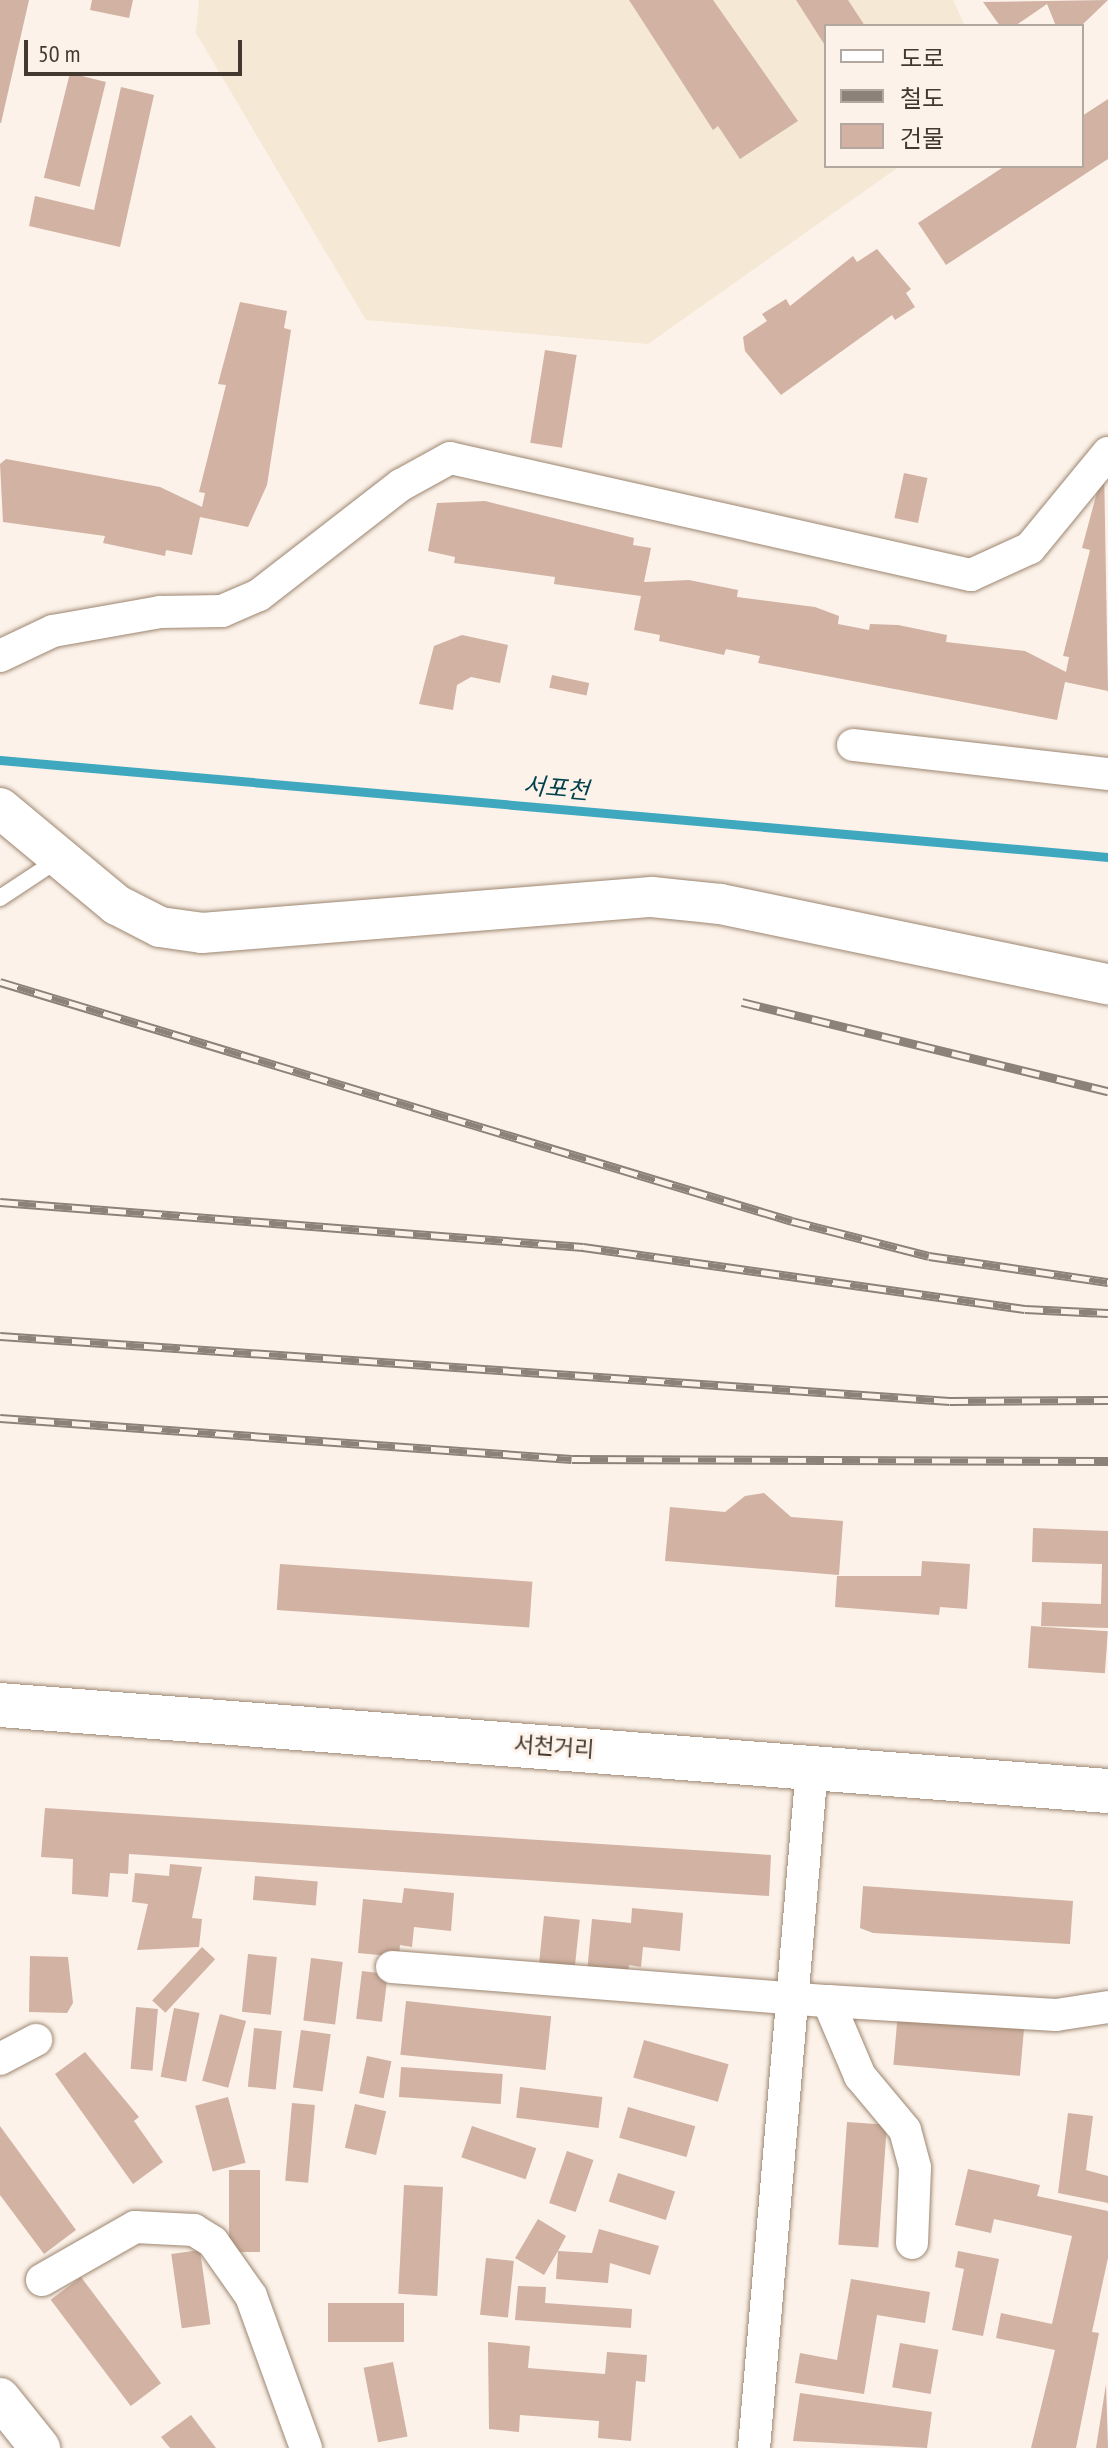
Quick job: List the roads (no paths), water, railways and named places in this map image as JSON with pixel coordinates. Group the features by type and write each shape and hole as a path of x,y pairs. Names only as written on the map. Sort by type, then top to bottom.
{"main road":[{"name":"서천거리","path":"0,1705 1108,1791"}],"street":[{"path":"0,656 53,631 160,612 222,611 259,595 401,485 450,458 971,575 1030,548 1108,453"},
{"path":"853,745 1108,774"},
{"path":"0,808 117,905 160,927 202,933 652,897 720,904 1108,984"},
{"path":"754,2448 796,1994 812,1767"},
{"path":"392,1967 624,1989 796,1994 828,2001 1056,2015 1108,2007"},
{"path":"828,2001 860,2076 905,2130 915,2168 912,2243"},
{"path":"0,2059 36,2040"},
{"path":"42,2280 135,2227 194,2230 213,2242 251,2296 306,2448"},
{"path":"0,2398 40,2448"}],"lane":[{"path":"0,898 60,858"}],"waterway":[{"name":"서포천","path":"0,760 1108,857"}],"railway":[{"path":"0,982 792,1221 929,1256 1108,1282"},
{"path":"742,1002 1108,1091"},
{"path":"0,1202 583,1247 1025,1309 1108,1313"},
{"path":"0,1336 950,1401 1108,1400"},
{"path":"0,1418 572,1459 1108,1461"}]}
